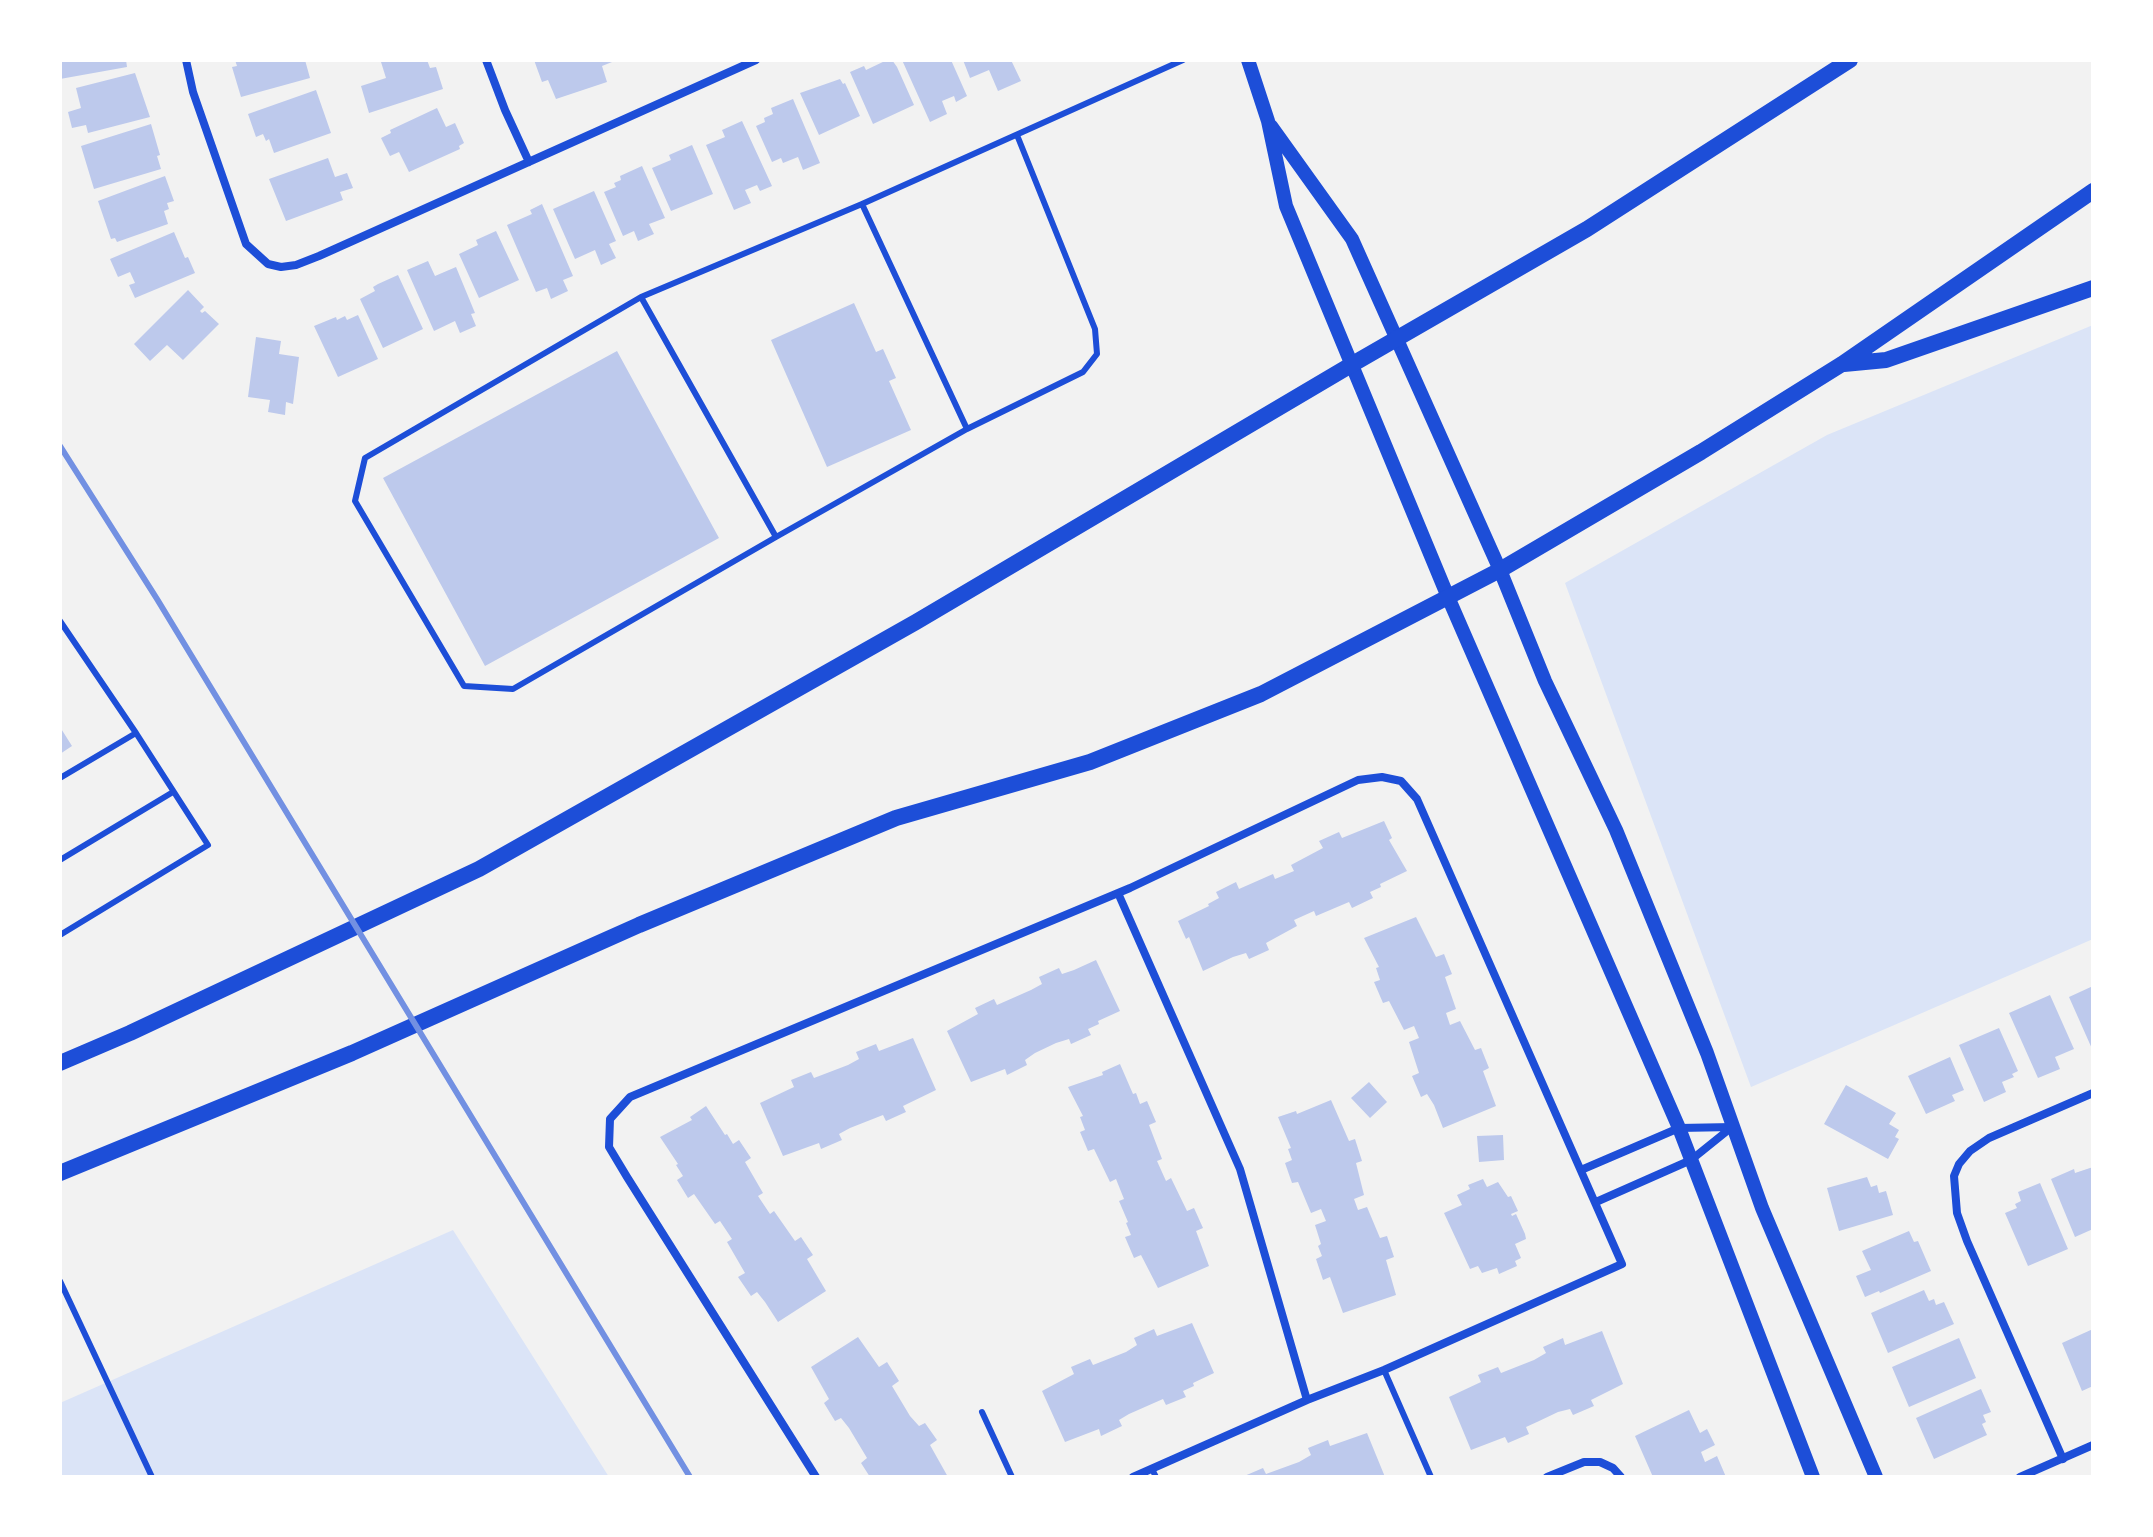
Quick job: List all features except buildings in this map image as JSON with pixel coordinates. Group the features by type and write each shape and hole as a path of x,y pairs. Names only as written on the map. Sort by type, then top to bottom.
{"main road":[{"path":"60,1063 479,869 916,622 1587,229 1850,60"},
{"path":"60,1173 352,1053 639,925 896,818 1090,762 1261,694 1500,570 1688,460 1842,364 2093,191"},
{"path":"1842,364 1886,360 2093,288"}],"street":[{"path":"186,60 193,92 246,244 268,264 281,267 296,265 756,60"},
{"path":"486,60 529,162"},
{"path":"1248,60 1268,121 1286,206 1448,597 1679,1128 1813,1477"},
{"path":"1268,121 1352,239 1500,570 1545,681 1616,830 1652,916 1762,1208 1876,1477"},
{"path":"816,1477 609,1147 610,1119 630,1097 642,1091 1118,893 1358,780 1382,777 1401,781 1417,799 1622,1264 1384,1370 1307,1400 1154,1473 1133,1477"},
{"path":"1118,893 1240,1169 1307,1400"},
{"path":"2063,1459 1967,1241 1957,1213 1954,1176 1970,1151 1989,1138 2093,1093"},
{"path":"1581,1170 1679,1128 1733,1127"},
{"path":"1596,1202 1691,1160 1733,1127"},
{"path":"2020,1477 2093,1445"},
{"path":"1547,1477 1584,1462 1600,1462 1613,1468 1621,1477"}],"lane":[{"path":"1017,135 1095,329 1097,354 1083,372 967,429 513,689 464,686 355,501 365,458 641,297 862,204 1183,60"},
{"path":"862,204 967,429"},
{"path":"641,297 776,537"},
{"path":"60,621 208,845 60,935"},
{"path":"60,778 136,733"},
{"path":"60,860 173,792"},
{"path":"60,1281 152,1477"},
{"path":"1384,1370 1431,1477"},
{"path":"982,1412 1012,1477"}],"shaded area":[{"path":"2093,325 2093,939 1751,1087 1565,583 1827,435"},
{"path":"453,1230 609,1477 60,1477 60,1403"}],"railway":[{"path":"60,446 157,599 690,1477"}]}
